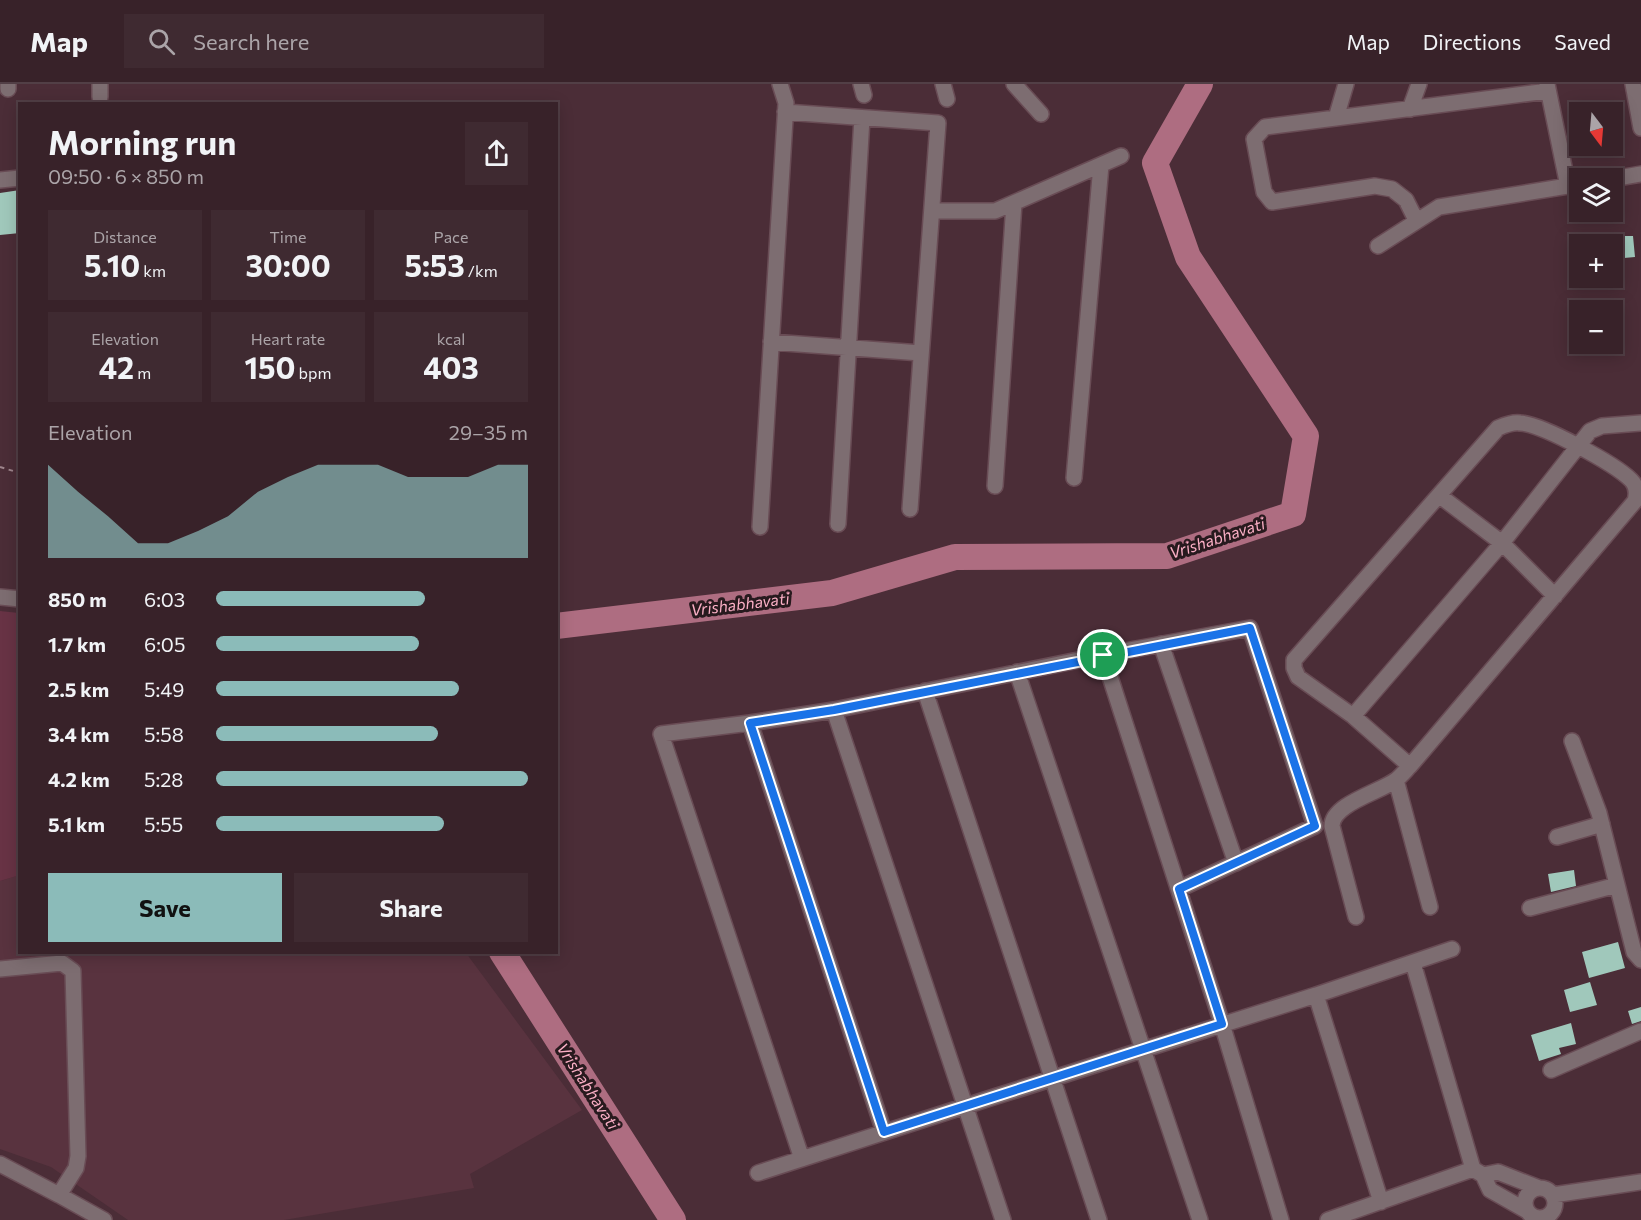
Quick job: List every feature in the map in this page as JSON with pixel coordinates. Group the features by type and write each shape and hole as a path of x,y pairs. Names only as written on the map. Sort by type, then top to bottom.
{"street":[{"path":"760,527 786,112 786,103 780,84"},
{"path":"1014,84 1041,114"},
{"path":"1336,118 1346,84"},
{"path":"1410,109 1419,84"},
{"path":"1634,84 1641,128"},
{"path":"1416,219 1406,200 1392,189 1375,186 1277,203 1267,198 1254,139 1265,127 1410,109 1548,88 1569,168"},
{"path":"786,112 938,123 910,509"},
{"path":"838,524 862,118"},
{"path":"932,211 995,211 1120,156"},
{"path":"1074,478 1101,165"},
{"path":"1623,177 1641,174"},
{"path":"0,180 18,178"},
{"path":"1378,246 1416,219 1438,207 1569,186"},
{"path":"995,486 1014,203"},
{"path":"771,342 921,353"},
{"path":"1356,917 1332,822 1343,808 1396,780 1410,766 1632,507 1637,495 1636,480 1578,446 1532,425 1519,423 1504,426 1294,660 1298,677 1353,716 1410,766"},
{"path":"1353,716 1502,543 1590,430 1602,426 1641,423"},
{"path":"1440,496 1502,543 1555,596"},
{"path":"0,597 18,599"},
{"path":"802,1158 661,734 834,710 1103,655 1250,628 1315,826 1179,889"},
{"path":"1161,644 1236,863"},
{"path":"1103,655 1222,1024 1281,1220"},
{"path":"1017,672 1140,1049 1200,1220"},
{"path":"925,691 1099,1220"},
{"path":"834,710 1003,1220"},
{"path":"750,723 884,1132"},
{"path":"1572,741 1602,824 1634,952 1641,960"},
{"path":"1396,780 1430,907"},
{"path":"1557,837 1602,824"},
{"path":"1530,908 1617,885"},
{"path":"758,1173 1052,1080 1140,1049 1316,995 1452,949"},
{"path":"0,969 62,963 69,966 75,976 78,1156 76,1168 59,1195"},
{"path":"1328,1220 1478,1172 1498,1172 1546,1191 1555,1205 1548,1216 1534,1217 1490,1190 1478,1172 1413,963"},
{"path":"1316,995 1381,1202"},
{"path":"1551,1070 1641,1031"},
{"path":"0,1164 104,1220"},
{"path":"1527,1211 1527,1196 1546,1191 1641,1182"}],"path":[{"path":"0,467 18,472"}],"shaded area":[{"path":"0,611 18,613 18,876 0,881"},
{"path":"18,875 18,954 467,954 582,1110 470,1174 474,1188 284,1220 128,1220 51,1167 0,1149 0,881"}],"building":[{"path":"18,190 18,233 0,235 0,193"},
{"path":"1623,236 1633,236 1635,257 1624,258"},
{"path":"1574,870 1576,886 1551,892 1548,874"},
{"path":"1618,942 1625,968 1589,978 1582,952"},
{"path":"1590,982 1597,1005 1570,1012 1564,990"},
{"path":"1641,1007 1641,1021 1632,1024 1628,1011"},
{"path":"1571,1023 1576,1044 1559,1048 1561,1054 1539,1061 1531,1035"}],"waterway":[{"name":"Vrishabhavati","path":"558,626 832,593 955,557 1167,556 1293,514 1306,436 1188,257 1155,163 1200,84"},
{"name":"Vrishabhavati","path":"503,954 673,1220"}],"route":[{"path":"1250,628 1315,826 1179,889 1222,1024 884,1132 750,723 834,710 1103,655 1250,628"}]}
